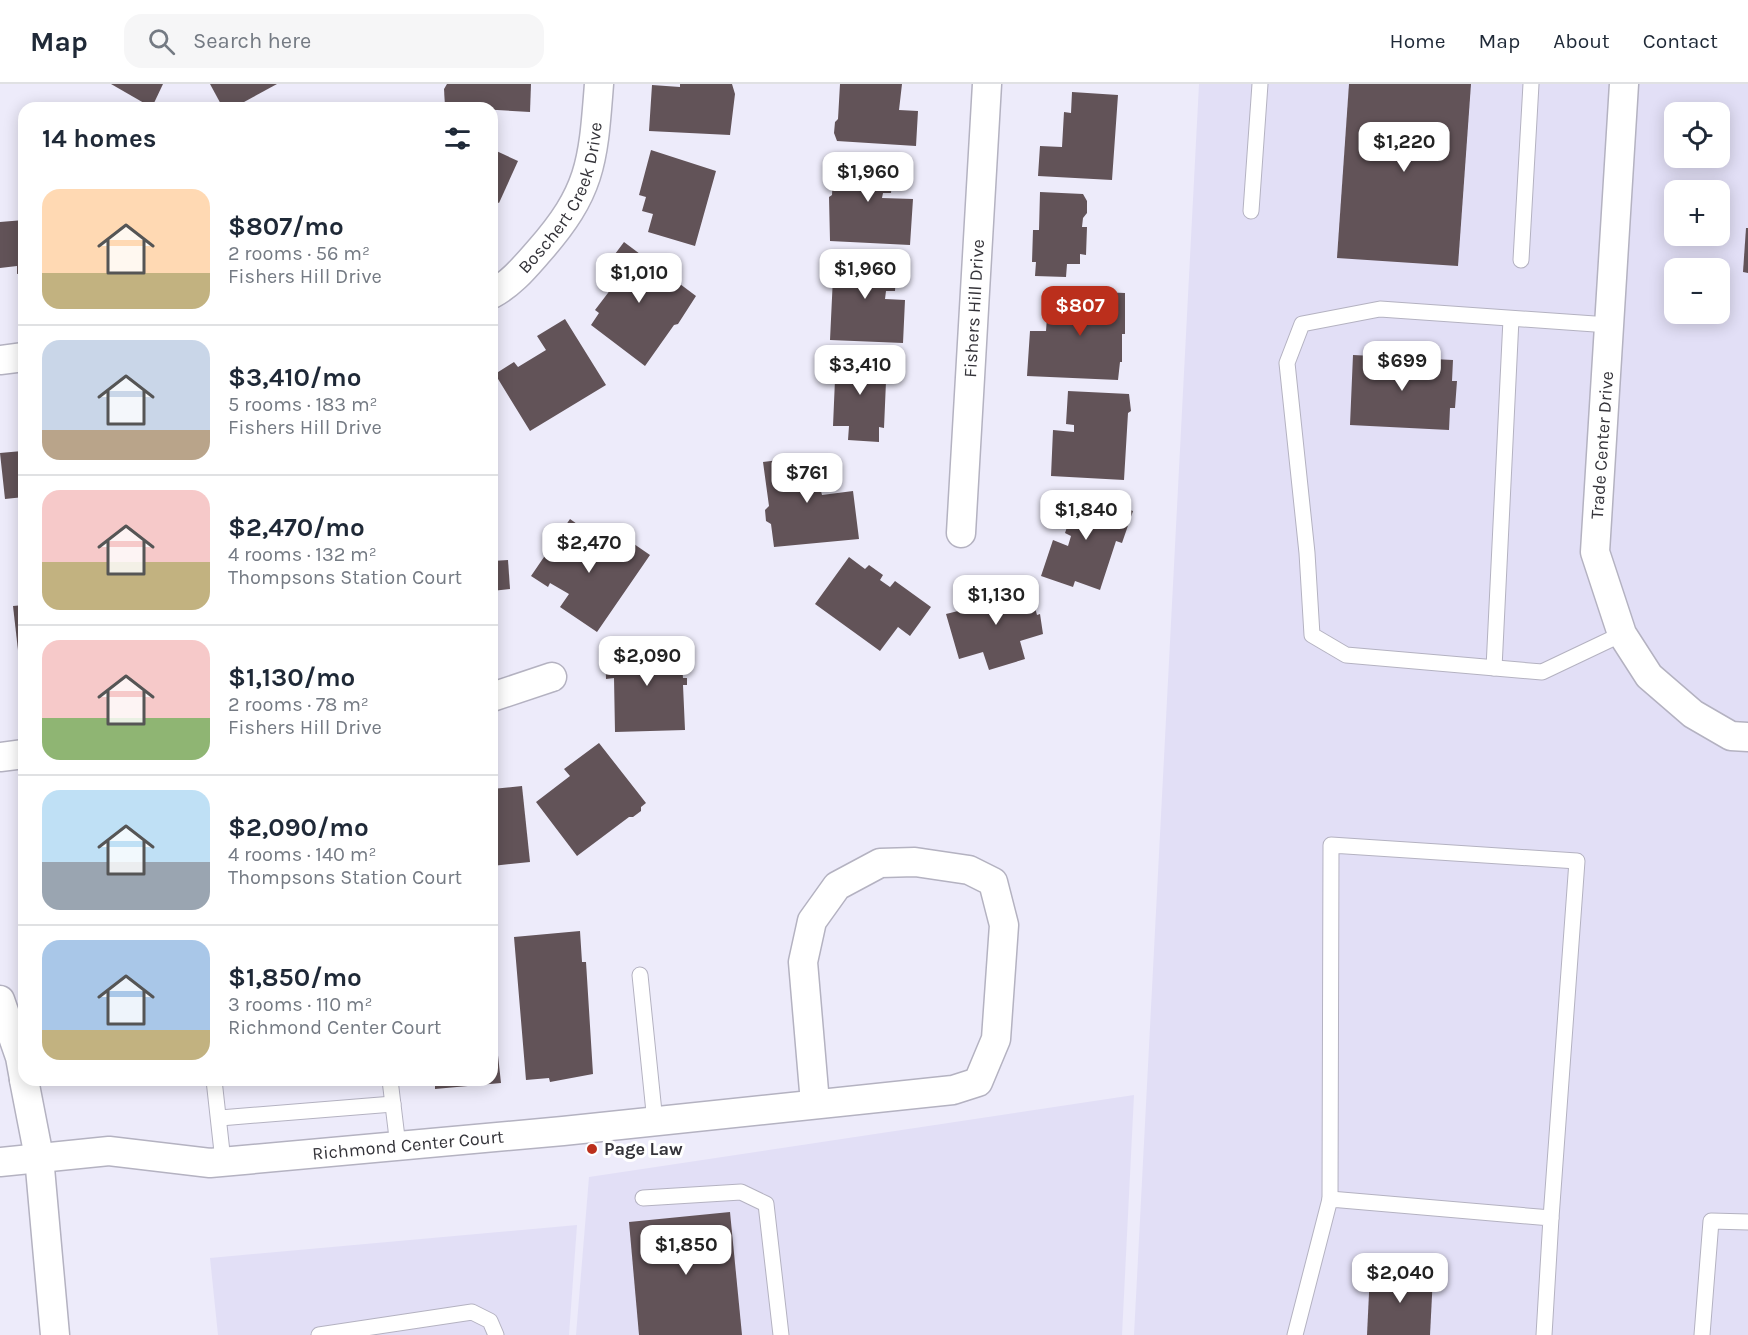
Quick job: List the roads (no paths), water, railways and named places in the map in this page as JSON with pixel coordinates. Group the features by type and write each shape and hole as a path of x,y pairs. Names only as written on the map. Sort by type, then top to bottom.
{"street":[{"name":"Boschert Creek Drive","path":"498,291 511,283 559,228 579,198 594,154 599,84"},
{"name":"Fishers Hill Drive","path":"961,532 987,84"},
{"name":"Trade Center Drive","path":"1624,84 1595,552 1622,634 1649,676 1693,714 1731,735 1748,737"},
{"path":"0,360 18,358"},
{"path":"498,695 552,677"},
{"path":"0,757 18,755"},
{"name":"Richmond Center Court","path":"0,1162 109,1151 210,1163 655,1122 815,1103 953,1090 978,1082 996,1039 1004,925 993,882 969,870 915,862 880,863 837,886 812,921 803,962 815,1103"},
{"path":"0,1000 18,1051"},
{"path":"25,1086 39,1157 55,1335"}],"lane":[{"path":"1251,210 1260,84"},
{"path":"1521,261 1531,84"},
{"path":"1609,325 1380,309 1302,324 1287,363 1307,553 1312,635 1346,655 1542,672 1622,634"},
{"path":"1494,668 1511,319"},
{"path":"1295,1335 1330,1199 1331,845 1577,861 1544,1335"},
{"path":"640,975 655,1122"},
{"path":"215,1086 223,1161"},
{"path":"391,1086 398,1146"},
{"path":"220,1118 393,1104"},
{"path":"643,1198 741,1192 766,1204 781,1335"},
{"path":"1330,1199 1551,1218"},
{"path":"1702,1335 1711,1221 1748,1222"},
{"path":"319,1335 472,1312 490,1321 496,1335"}],"place":[{"name":"Page Law","path":"592,1149"}]}
